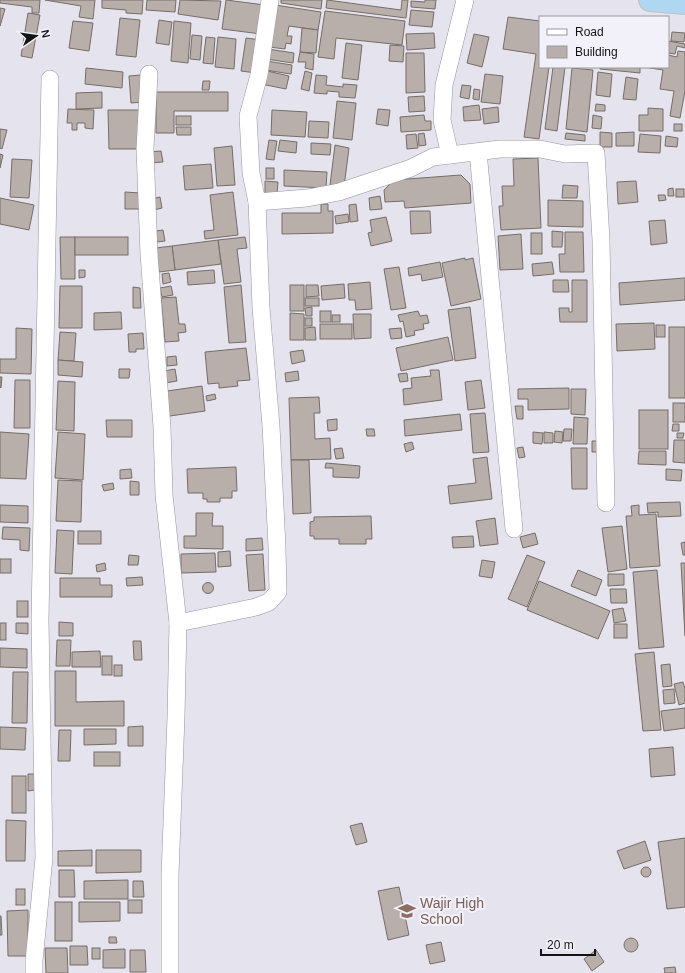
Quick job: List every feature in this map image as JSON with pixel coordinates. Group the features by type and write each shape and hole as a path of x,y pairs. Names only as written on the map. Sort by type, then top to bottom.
{"highway":[{"path":"655,0 685,3"}],"street":[{"path":"178,623 256,607 269,602 278,592 271,426 261,308 256,202 251,174 248,116 259,75 270,0"},
{"path":"450,155 442,120 444,85 465,0"},
{"path":"149,74 145,149 149,254 162,427 164,495 178,623 170,875 170,973"},
{"path":"34,973 44,858 40,620 50,79"},
{"path":"256,202 307,198 339,192 410,168 433,157 500,149 540,149 565,154 596,153 601,240 606,502"},
{"path":"478,152 514,529"}],"building":[{"path":"0,0 40,0 39,13 32,13 32,7 0,3"},
{"path":"45,0 95,0 93,19 79,17 81,6"},
{"path":"102,0 143,0 142,14 126,13 126,10 102,8"},
{"path":"147,0 176,0 175,12 146,10"},
{"path":"180,0 221,1 218,20 178,14"},
{"path":"226,0 265,5 261,34 222,29"},
{"path":"281,0 322,0 321,9 281,3"},
{"path":"327,0 401,10 402,0 408,0 406,18 326,8"},
{"path":"425,0 436,0 435,9 411,7 411,1 425,2"},
{"path":"275,5 321,12 318,30 289,26 287,36 292,36 291,44 286,43 285,49 269,47"},
{"path":"0,8 5,9 0,26"},
{"path":"411,10 434,12 432,27 409,25"},
{"path":"325,11 405,21 402,45 336,38 334,59 318,57"},
{"path":"28,13 40,15 32,58 21,56"},
{"path":"508,17 539,21 539,68 549,68 539,139 524,137 536,54 503,49"},
{"path":"120,18 140,20 136,57 116,55"},
{"path":"159,20 172,22 169,45 156,43"},
{"path":"73,21 93,23 89,51 69,48"},
{"path":"174,21 191,23 188,63 171,61"},
{"path":"302,28 318,30 316,53 300,52"},
{"path":"672,32 685,33 684,42 671,41"},
{"path":"434,33 435,48 407,50 406,34"},
{"path":"474,34 489,37 482,67 467,63"},
{"path":"192,35 202,36 200,60 190,59"},
{"path":"206,37 215,38 213,64 203,63"},
{"path":"218,37 236,39 234,69 215,67"},
{"path":"246,38 261,40 256,73 241,71"},
{"path":"669,41 685,44 685,48 677,46 675,54 669,53"},
{"path":"346,43 362,45 358,80 342,78"},
{"path":"390,45 404,46 403,62 389,61"},
{"path":"268,49 294,53 293,63 266,59"},
{"path":"678,51 685,52 685,91 680,118 670,116 674,91 660,89 663,70 650,68 669,68 669,55 677,57"},
{"path":"300,52 314,54 313,70 305,68 306,62 298,62"},
{"path":"406,53 424,53 425,92 406,93"},
{"path":"266,61 292,65 291,74 265,70"},
{"path":"86,68 123,72 122,88 85,84"},
{"path":"553,68 565,68 557,131 545,129"},
{"path":"572,68 593,70 587,132 566,129"},
{"path":"640,68 640,73 600,69"},
{"path":"263,70 289,76 286,89 261,84"},
{"path":"305,71 312,73 309,91 301,89"},
{"path":"598,72 612,74 610,97 596,95"},
{"path":"485,74 503,76 500,104 481,102"},
{"path":"141,75 143,102 131,103 129,76"},
{"path":"316,75 327,76 326,85 343,87 343,84 357,85 355,98 339,97 339,92 327,91 327,94 314,93"},
{"path":"626,77 638,79 636,100 623,99"},
{"path":"203,81 210,81 209,90 202,90"},
{"path":"462,85 471,86 469,99 460,97"},
{"path":"474,89 480,90 479,100 473,99"},
{"path":"102,92 102,108 76,109 76,93"},
{"path":"156,92 228,92 228,111 174,111 174,133 156,133"},
{"path":"424,96 425,111 409,112 408,97"},
{"path":"337,101 356,103 352,140 333,138"},
{"path":"596,104 605,105 605,111 595,111"},
{"path":"479,105 481,120 464,121 463,107"},
{"path":"498,107 499,122 484,124 482,109"},
{"path":"648,108 663,109 663,131 639,131 639,115 648,115"},
{"path":"68,109 94,110 93,129 85,128 85,123 77,123 77,130 72,130 72,123 67,123"},
{"path":"378,109 390,110 388,126 376,124"},
{"path":"108,110 141,110 142,149 109,149"},
{"path":"272,110 307,112 305,137 271,135"},
{"path":"424,115 425,121 431,121 431,130 401,132 400,117"},
{"path":"593,115 602,117 601,129 592,128"},
{"path":"176,116 191,116 191,125 176,125"},
{"path":"309,121 329,122 328,138 308,137"},
{"path":"674,124 682,124 682,131 674,131"},
{"path":"176,127 191,127 191,135 177,135"},
{"path":"0,129 7,130 2,149 0,148"},
{"path":"600,132 612,133 612,147 600,147"},
{"path":"634,132 634,146 616,146 616,133"},
{"path":"424,133 426,145 419,146 418,134"},
{"path":"566,133 585,135 585,141 565,139"},
{"path":"416,134 418,148 407,149 406,135"},
{"path":"640,134 661,136 660,153 638,152"},
{"path":"666,136 678,138 677,147 665,146"},
{"path":"269,140 277,141 274,160 266,159"},
{"path":"280,140 297,142 296,153 278,151"},
{"path":"311,143 331,144 330,155 311,154"},
{"path":"335,145 349,148 344,187 330,185"},
{"path":"232,146 235,185 217,186 214,148"},
{"path":"161,151 163,162 148,163 147,152"},
{"path":"0,154 3,155 0,168"},
{"path":"538,158 541,228 501,230 499,206 503,206 502,186 514,186 513,159"},
{"path":"12,159 32,160 29,198 10,197"},
{"path":"211,164 213,188 185,190 183,166"},
{"path":"266,168 274,168 274,179 266,179"},
{"path":"284,170 327,172 326,188 284,186"},
{"path":"461,175 470,184 471,203 405,208 404,201 385,202 384,190 394,180"},
{"path":"265,181 278,182 277,194 265,193"},
{"path":"636,181 638,202 618,204 617,182"},
{"path":"563,185 578,186 577,198 562,198"},
{"path":"673,188 674,196 668,196 668,189"},
{"path":"676,189 684,189 684,197 676,197"},
{"path":"125,192 140,193 139,209 125,209"},
{"path":"233,192 238,235 205,239 204,231 214,230 210,195"},
{"path":"658,195 665,195 666,200 659,201"},
{"path":"380,196 382,209 370,210 369,198"},
{"path":"160,197 162,208 154,210 151,199"},
{"path":"0,198 34,205 29,230 0,224"},
{"path":"548,200 583,201 583,227 548,226"},
{"path":"321,204 328,204 328,211 333,211 333,233 282,234 282,213 321,213"},
{"path":"356,204 358,221 350,222 349,205"},
{"path":"410,211 430,211 431,233 411,234"},
{"path":"348,214 349,222 336,224 335,216"},
{"path":"386,217 392,241 371,246 368,233 372,232 370,220"},
{"path":"665,220 667,243 651,245 649,221"},
{"path":"163,230 165,241 157,242 155,231"},
{"path":"552,231 563,232 562,247 552,247"},
{"path":"565,232 583,232 584,272 560,272 559,254 565,254"},
{"path":"531,233 542,233 542,254 531,254"},
{"path":"521,234 523,269 500,270 498,236"},
{"path":"60,237 75,237 75,279 61,279"},
{"path":"75,237 128,237 128,255 75,255"},
{"path":"245,237 247,248 237,249 241,282 224,284 218,240"},
{"path":"218,240 221,264 175,270 172,246"},
{"path":"172,246 175,270 159,272 156,248"},
{"path":"465,258 465,260 473,258 481,299 451,306 442,263"},
{"path":"440,262 443,277 422,281 421,274 409,276 408,268"},
{"path":"552,262 554,274 533,276 532,264"},
{"path":"399,267 406,308 391,310 384,269"},
{"path":"79,270 85,270 85,277 79,278"},
{"path":"214,270 215,283 188,285 187,272"},
{"path":"169,273 171,282 163,284 162,274"},
{"path":"685,278 685,300 620,305 619,283"},
{"path":"553,280 568,280 569,292 553,292"},
{"path":"572,280 587,280 587,322 560,322 559,308 569,308 569,312 572,312"},
{"path":"370,282 372,309 356,310 355,300 349,300 348,284"},
{"path":"344,284 345,298 322,300 321,286"},
{"path":"241,285 246,342 229,343 224,287"},
{"path":"290,285 304,285 304,311 290,311"},
{"path":"306,285 318,285 319,296 306,297"},
{"path":"60,286 82,286 82,328 59,328"},
{"path":"171,286 173,295 162,297 160,288"},
{"path":"133,287 140,288 141,308 133,308"},
{"path":"176,297 179,324 185,324 186,332 178,333 179,341 165,342 161,298"},
{"path":"305,298 319,298 319,306 305,306"},
{"path":"312,307 312,316 306,316 305,308"},
{"path":"470,307 476,358 455,361 448,310"},
{"path":"320,311 331,311 331,322 320,322"},
{"path":"418,311 420,316 427,315 429,323 423,324 424,329 414,331 415,335 406,337 403,321 400,322 398,315"},
{"path":"121,312 122,329 94,330 94,313"},
{"path":"290,313 304,314 304,340 290,340"},
{"path":"353,314 371,314 371,338 354,339"},
{"path":"332,315 340,315 340,322 332,322"},
{"path":"305,318 312,318 312,326 305,326"},
{"path":"654,323 655,349 617,351 616,324"},
{"path":"320,324 352,324 352,339 320,339"},
{"path":"656,325 665,325 665,337 656,337"},
{"path":"315,327 316,340 305,340 305,328"},
{"path":"669,327 685,327 685,398 669,398"},
{"path":"16,328 32,329 31,374 0,373 0,359 16,359"},
{"path":"401,328 402,338 391,339 389,329"},
{"path":"60,332 76,333 74,361 58,360"},
{"path":"143,333 144,349 136,349 136,352 129,352 128,334"},
{"path":"448,337 453,360 401,371 396,348"},
{"path":"246,348 250,380 237,381 238,386 219,388 219,383 208,384 205,352"},
{"path":"303,350 305,361 292,364 290,352"},
{"path":"176,356 177,365 167,366 167,357"},
{"path":"58,360 83,362 82,377 58,375"},
{"path":"119,369 130,369 129,378 119,378"},
{"path":"175,369 177,381 165,383 164,371"},
{"path":"430,370 439,370 442,400 404,405 403,389 412,388 411,378 431,376"},
{"path":"298,371 299,380 286,382 285,373"},
{"path":"407,373 408,381 400,382 398,374"},
{"path":"0,377 2,377 1,388 0,387"},
{"path":"15,380 30,380 30,428 14,428"},
{"path":"481,380 485,408 468,410 465,382"},
{"path":"58,381 75,382 74,431 56,430"},
{"path":"202,386 205,411 163,417 160,392"},
{"path":"569,388 569,409 528,410 528,399 518,399 518,389"},
{"path":"571,389 586,389 585,415 571,414"},
{"path":"215,394 216,399 207,401 206,396"},
{"path":"319,397 320,413 314,413 315,439 330,438 331,459 291,460 289,398"},
{"path":"673,403 685,403 685,422 673,422"},
{"path":"515,406 523,406 523,419 517,419"},
{"path":"639,410 668,410 668,449 639,449"},
{"path":"485,413 489,452 473,453 470,414"},
{"path":"460,414 462,430 405,436 404,420"},
{"path":"574,417 588,418 587,444 573,444"},
{"path":"337,419 337,430 328,431 327,420"},
{"path":"106,420 132,420 132,437 107,437"},
{"path":"673,424 679,424 679,431 672,431"},
{"path":"366,429 374,429 375,436 367,436"},
{"path":"564,429 572,429 571,441 563,441"},
{"path":"555,431 563,432 562,443 554,442"},
{"path":"0,432 29,434 26,479 0,478"},
{"path":"58,432 85,434 83,480 55,478"},
{"path":"533,432 543,433 542,444 533,443"},
{"path":"544,432 553,433 553,443 544,443"},
{"path":"677,433 684,433 683,438 677,438"},
{"path":"674,440 685,440 685,463 673,462"},
{"path":"592,441 600,441 601,452 592,452"},
{"path":"412,442 414,449 406,452 404,444"},
{"path":"523,447 525,457 519,458 517,448"},
{"path":"342,448 344,458 336,459 334,449"},
{"path":"571,448 587,448 587,489 572,489"},
{"path":"639,451 666,451 666,465 638,464"},
{"path":"487,457 492,499 450,504 448,486 476,483 473,459"},
{"path":"291,460 309,460 311,513 293,514"},
{"path":"326,463 360,466 359,478 333,477 333,468 325,468"},
{"path":"236,467 237,491 232,491 232,498 220,498 220,502 207,502 207,499 203,499 203,493 188,493 187,469"},
{"path":"131,469 132,478 120,479 120,470"},
{"path":"666,469 682,470 681,481 666,480"},
{"path":"58,480 82,481 81,522 56,521"},
{"path":"130,481 139,482 139,495 130,495"},
{"path":"113,483 114,489 104,491 102,485"},
{"path":"680,502 681,516 658,517 658,512 648,513 647,503"},
{"path":"0,505 28,506 28,523 0,522"},
{"path":"639,505 639,515 656,514 660,566 630,568 626,516 632,516 631,506"},
{"path":"196,513 213,513 212,526 223,526 223,549 184,548 184,536 196,536"},
{"path":"371,516 372,539 366,539 366,544 339,544 339,539 314,539 314,536 310,536 310,522 314,521 314,517"},
{"path":"495,518 498,544 480,546 476,521"},
{"path":"622,526 627,569 608,572 602,528"},
{"path":"3,527 30,528 29,551 20,550 20,540 2,539"},
{"path":"57,530 74,531 72,574 55,573"},
{"path":"78,531 101,531 101,544 78,544"},
{"path":"535,533 538,544 523,548 520,537"},
{"path":"473,536 474,547 453,548 452,537"},
{"path":"262,538 263,550 246,551 246,539"},
{"path":"685,542 685,555 683,555 681,543"},
{"path":"230,551 231,566 218,567 218,552"},
{"path":"215,553 216,572 181,573 181,554"},
{"path":"263,554 265,590 249,591 246,555"},
{"path":"129,555 139,556 138,565 128,565"},
{"path":"527,555 545,562 527,607 508,599"},
{"path":"0,559 11,559 11,573 0,573"},
{"path":"482,560 495,562 492,578 479,576"},
{"path":"105,563 106,570 97,572 96,565"},
{"path":"681,563 685,563 685,636"},
{"path":"578,570 602,580 596,596 571,586"},
{"path":"657,570 664,647 639,649 633,572"},
{"path":"608,574 624,574 624,585 608,586"},
{"path":"142,577 143,585 127,586 126,578"},
{"path":"60,578 100,578 100,585 112,585 112,597 60,597"},
{"path":"539,581 610,611 598,639 527,610"},
{"path":"206,583 210,583 212,584 212,592 206,593 203,590 203,586"},
{"path":"610,589 626,589 627,603 611,603"},
{"path":"17,601 28,601 28,617 17,617"},
{"path":"623,608 626,621 614,623 612,610"},
{"path":"59,622 73,623 73,636 59,636"},
{"path":"0,623 6,623 6,640 0,640"},
{"path":"16,623 28,623 28,634 16,633"},
{"path":"614,624 627,624 627,638 614,638"},
{"path":"57,640 71,640 70,666 56,666"},
{"path":"133,641 141,641 142,660 134,660"},
{"path":"0,648 27,649 27,668 0,667"},
{"path":"100,651 101,667 72,667 72,652"},
{"path":"654,652 661,730 643,731 635,654"},
{"path":"102,656 112,656 112,675 102,675"},
{"path":"670,664 672,686 663,687 661,665"},
{"path":"114,665 122,665 122,676 114,676"},
{"path":"55,671 76,671 76,702 124,701 124,726 55,726"},
{"path":"13,672 28,672 27,723 12,723"},
{"path":"683,682 685,689 685,703 679,705 674,684"},
{"path":"674,689 675,703 664,704 663,690"},
{"path":"685,708 685,728 664,731 661,711"},
{"path":"143,726 143,746 128,746 128,727"},
{"path":"0,727 26,728 25,750 0,749"},
{"path":"84,729 116,729 116,744 84,745"},
{"path":"59,730 71,730 70,761 58,761"},
{"path":"673,747 675,775 651,777 649,749"},
{"path":"94,752 120,752 120,766 94,766"},
{"path":"28,774 35,774 35,790 28,791"},
{"path":"12,776 26,776 26,813 12,813"},
{"path":"6,820 26,821 25,861 6,861"},
{"path":"362,823 367,842 356,845 350,826"},
{"path":"685,838 685,907 667,909 658,842"},
{"path":"645,841 651,860 624,869 617,851"},
{"path":"92,850 92,866 58,866 58,851"},
{"path":"96,850 141,850 141,872 96,873"},
{"path":"644,867 648,867 650,868 650,876 644,877 641,874 641,870"},
{"path":"59,870 74,870 75,897 59,897"},
{"path":"128,880 128,899 84,899 84,881"},
{"path":"133,881 143,881 144,897 133,897"},
{"path":"399,887 409,935 388,940 378,891"},
{"path":"16,889 25,889 25,905 16,905"},
{"path":"128,900 142,900 142,913 128,913"},
{"path":"55,902 72,902 72,941 55,941"},
{"path":"79,902 120,902 120,921 79,922"},
{"path":"28,910 28,956 8,956 7,911"},
{"path":"1,916 2,935 0,935"},
{"path":"109,937 116,937 117,943 109,943"},
{"path":"631,938 636,940 638,945 636,950 631,952 626,950 624,945 626,940"},
{"path":"441,942 445,961 430,964 426,945"},
{"path":"70,946 87,946 88,965 70,965"},
{"path":"45,948 67,948 68,973 46,973"},
{"path":"92,948 100,948 100,959 92,959"},
{"path":"125,949 125,968 103,968 103,950"},
{"path":"130,950 145,950 146,972 130,972"},
{"path":"596,950 604,962 592,971 584,959"},
{"path":"675,967 676,973 665,973 664,968"}],"place":[{"name":"Wajir High School","path":"407,911"}]}
